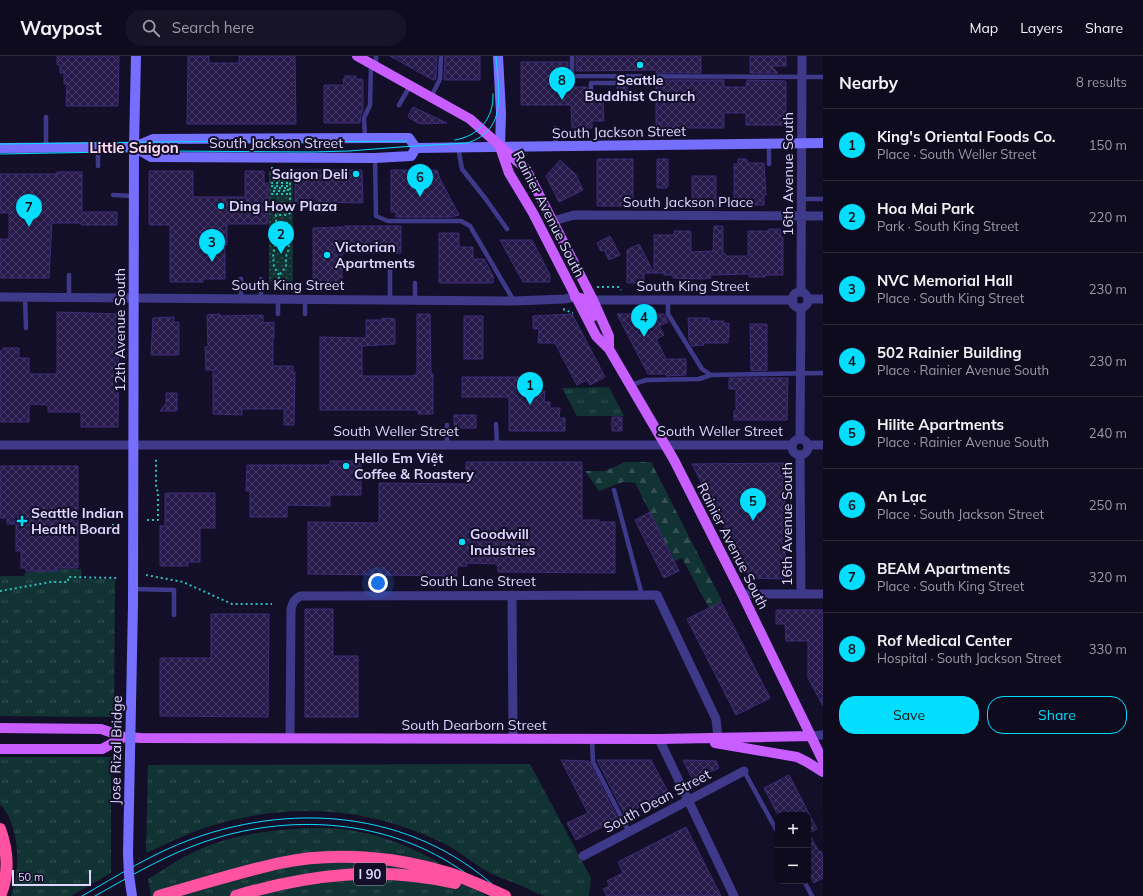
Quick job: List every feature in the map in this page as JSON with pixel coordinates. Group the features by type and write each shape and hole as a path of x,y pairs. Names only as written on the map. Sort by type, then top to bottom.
{"highway":[{"path":"0,829 6,850 7,864 4,884 0,896"},
{"path":"159,896 281,863 328,858 354,858 390,861 430,868 468,880 505,896"},
{"name":"I 90","path":"236,896 282,883 308,878 329,875 376,874 420,876 505,896"}],"main road":[{"name":"12th Avenue South","path":"133,605 134,147 136,56"},
{"path":"357,56 374,63 410,86 470,119 500,147"},
{"path":"498,56 501,113 500,147"},
{"name":"South Jackson Street","path":"0,148 134,147 153,139 409,138 416,148"},
{"name":"South Jackson Street","path":"416,148 823,143"},
{"name":"South Jackson Street","path":"134,147 151,156 375,158 411,156 416,148"},
{"name":"Rainier Avenue South","path":"500,147 526,169 593,300 609,336 609,349"},
{"name":"Rainier Avenue South","path":"500,147 509,173 532,213 596,336 609,349 665,445 742,594 823,761"},
{"path":"575,297 584,299 594,317 601,318"},
{"name":"Jose Rizal Bridge","path":"132,896 128,854 133,605"},
{"name":"South Dearborn Street","path":"0,728 101,729 124,737 693,739 810,736"},
{"name":"South Dearborn Street","path":"0,749 102,749 124,737"},
{"path":"693,739 797,758 807,762 823,772"}],"street":[{"name":"16th Avenue South","path":"802,56 802,216 805,296"},
{"name":"South Jackson Place","path":"553,221 574,216 823,216"},
{"path":"801,308 794,305 793,300 796,294 823,299"},
{"path":"800,438 801,308 805,306 805,296"},
{"name":"South King Street","path":"0,298 514,301 565,299 575,297"},
{"name":"South King Street","path":"593,300 793,300"},
{"path":"800,438 805,440 808,445 806,453 800,455 793,452 791,445 794,440 800,438"},
{"name":"South Weller Street","path":"0,445 791,445"},
{"path":"808,445 823,445"},
{"name":"16th Avenue South","path":"800,455 801,594"},
{"path":"742,594 823,594"},
{"path":"512,595 513,739"},
{"name":"South Lane Street","path":"290,738 291,610 292,604 300,596 657,595 716,719 718,738"},
{"name":"South Dearborn Street","path":"810,736 823,735"},
{"path":"659,739 687,801 734,896"},
{"name":"South Dean Street","path":"583,856 744,771"}],"lane":[{"path":"431,97 440,79 441,56"},
{"path":"572,56 572,76 823,76"},
{"path":"365,138 364,118 370,105 374,63"},
{"path":"608,95 591,95 591,83 619,83 619,76"},
{"path":"399,105 410,86"},
{"path":"46,117 46,148"},
{"path":"556,128 556,147"},
{"path":"769,143 769,164"},
{"path":"98,147 98,166"},
{"path":"458,147 462,169 485,198 506,229"},
{"path":"375,158 376,216 388,221 461,221 470,226 514,301"},
{"path":"113,195 134,196"},
{"path":"802,199 823,199"},
{"path":"390,268 390,300"},
{"path":"69,275 69,298"},
{"path":"241,279 241,299"},
{"path":"260,279 261,299"},
{"path":"415,283 415,300"},
{"path":"25,298 26,328"},
{"path":"278,299 278,314"},
{"path":"304,299 305,314"},
{"path":"668,300 668,314 702,369 711,375"},
{"path":"631,385 646,380 699,379 711,375 823,373"},
{"path":"496,424 497,445"},
{"path":"447,425 447,445"},
{"path":"614,490 642,595"},
{"path":"133,589 174,590 174,615"},
{"path":"592,739 593,762 629,832"},
{"path":"744,771 775,828"},
{"path":"806,884 812,896"}],"path":[{"path":"272,167 272,177 289,177"},
{"path":"279,285 279,275 274,267 273,254 276,243 276,215 288,215 290,213 290,167"},
{"path":"289,177 288,180 272,180 272,183 289,183"},
{"path":"289,183 288,186 272,186 272,188 289,188"},
{"path":"289,188 288,191 272,191 272,194 290,194"},
{"path":"276,223 289,223 289,252 286,266 279,275"},
{"path":"276,243 289,243"},
{"path":"598,287 619,287"},
{"path":"146,520 158,520 156,458"},
{"path":"112,525 119,525"},
{"path":"146,575 183,582 232,604 272,604"},
{"path":"0,591 51,582 68,582 68,577 119,578"}],"green space":[{"path":"269,171 293,171 293,282 269,282"},
{"path":"609,387 624,416 577,416 562,388"},
{"path":"625,462 651,462 722,601 709,608 682,558 675,561 635,483 623,482 599,491 585,471 605,471"},
{"path":"57,569 81,569 82,579 115,579 114,717 0,716 0,576 24,576 26,572 57,571"},
{"path":"0,757 111,757 111,873 71,896 11,896 16,873 17,848 12,823 0,804"},
{"path":"530,764 591,878 589,896 541,895 490,873 448,845 413,830 386,821 357,815 329,812 300,811 272,813 243,818 196,831 146,853 148,765"},
{"path":"334,828 349,830 387,839 439,863 471,884 486,896 151,896 148,879 190,854 233,838 279,830"}],"building":[{"path":"57,56 119,56 118,106 66,106 67,84 64,84 64,73 60,73 60,65 57,65"},
{"path":"188,56 209,56 209,63 239,63 239,56 295,56 296,124 187,124"},
{"path":"390,56 437,56 435,80 433,80"},
{"path":"445,56 480,56 480,80 444,80"},
{"name":"Seattle Buddhist Church","path":"576,56 701,56 701,73 656,73 656,70 576,71"},
{"path":"750,56 786,56 786,66 771,66 778,73 750,73"},
{"path":"521,62 568,62 568,87 587,87 589,102 603,101 604,121 592,121 592,128 572,128 571,105 521,105"},
{"path":"345,76 356,76 356,79 363,79 363,112 361,114 360,123 324,123 324,85 344,85 343,79 345,79"},
{"path":"656,80 724,80 724,87 746,87 747,80 785,81 786,125 746,125 746,113 724,113 724,128 656,128"},
{"path":"617,87 627,87 628,100 617,100"},
{"path":"413,107 447,123 418,123 408,116"},
{"path":"597,159 633,159 633,206 597,206"},
{"path":"657,159 668,159 667,188 657,188"},
{"path":"738,159 747,159 747,163 764,163 766,195 764,195 764,205 734,205 734,164 738,164"},
{"path":"560,160 576,175 583,190 559,202 546,176"},
{"path":"295,170 362,170 363,203 320,202 320,204 314,204 314,206 295,204"},
{"path":"391,170 437,170 440,179 459,215 451,217 396,217 396,212 391,212"},
{"path":"149,171 193,171 193,197 245,197 245,171 264,171 264,183 268,183 268,224 227,224 227,245 225,245 225,279 203,279 203,282 170,282 170,225 149,225"},
{"path":"57,172 82,172 82,212 117,212 117,225 52,223 49,278 0,278 0,239 9,239 9,213 0,213 0,174 57,174"},
{"path":"692,176 716,176 716,207 692,207"},
{"path":"344,226 401,226 401,253 342,253 342,282 313,284 313,228"},
{"path":"714,226 723,226 723,253 725,253 726,256 748,256 748,231 769,231 769,229 781,229 781,237 783,237 783,275 749,277 749,274 710,275 711,278 702,279 673,278 673,275 654,273 654,235 674,235 674,231 691,231 691,252 713,251"},
{"path":"439,233 459,233 459,247 473,247 473,259 484,259 493,276 493,283 439,283"},
{"path":"610,236 620,255 609,260 604,250 601,251 597,243"},
{"path":"500,240 532,240 550,275 550,282 523,282"},
{"path":"639,244 654,273 644,273 644,283 627,283 627,250"},
{"path":"57,312 119,314 118,427 81,427 81,412 48,412 48,405 29,404 29,422 0,422 0,351 3,350 3,348 19,348 19,358 29,358 29,374 57,374"},
{"path":"220,314 220,316 263,315 263,323 274,322 273,366 293,366 293,372 295,372 294,425 284,425 284,409 242,409 242,415 213,414 213,370 206,370 205,347 208,347 207,315"},
{"path":"417,314 430,314 433,414 418,414 418,410 320,410 320,337 366,338 366,320 382,320 382,318 395,319 395,344 362,346 362,376 413,376 417,375"},
{"path":"572,314 605,377 590,385 587,380 577,385 555,343 538,343 539,329 533,329 533,316"},
{"path":"617,314 664,314 668,322 659,326 664,335 656,339 666,359 686,359 686,375 666,376 666,374 648,374"},
{"path":"464,316 483,316 483,359 464,359"},
{"path":"174,317 174,322 179,322 179,355 151,355 153,318"},
{"path":"688,318 709,318 709,321 724,321 724,324 729,323 728,343 704,343 704,345 692,346 689,340"},
{"path":"750,324 767,324 767,370 751,371"},
{"path":"462,377 531,377 531,390 545,391 544,402 550,402 550,408 560,408 559,418 565,418 565,431 509,431 509,397 462,397"},
{"path":"729,378 788,378 787,420 734,420 734,411 736,411 736,389 729,389"},
{"path":"166,393 177,393 177,411 160,411 166,403"},
{"path":"454,415 476,415 476,428 454,428"},
{"path":"612,417 622,417 622,431 612,431"},
{"path":"330,461 361,461 361,495 330,495 330,506 287,505 287,517 250,517 250,491 246,491 247,465 330,465"},
{"name":"Goodwill Industries","path":"466,462 582,462 582,520 615,522 615,573 498,572 497,564 467,563 467,566 457,566 457,576 308,574 308,522 379,523 379,483 466,484"},
{"path":"785,463 785,579 750,578 692,464"},
{"name":"Seattle Indian Health Board","path":"0,466 78,466 78,568 56,568 57,571 26,571 26,568 21,568 21,551 16,551 16,524 7,524 7,518 0,518"},
{"path":"165,493 215,493 215,528 200,528 200,562 188,562 188,566 160,566 160,526 165,526"},
{"path":"650,512 679,571 664,578 635,520"},
{"path":"721,602 770,698 736,715 687,619"},
{"path":"305,609 333,609 333,656 358,656 358,717 305,717"},
{"path":"776,610 823,610 823,706 808,678 808,641 786,641 785,624 776,624"},
{"path":"211,614 269,614 268,717 160,716 160,658 211,658"},
{"path":"561,760 589,761 618,819 576,840 567,823 588,813"},
{"path":"597,760 651,760 668,792 625,815"},
{"path":"683,760 716,761 719,768 693,780"},
{"path":"789,775 808,812 776,812 764,788"},
{"path":"811,817 817,829 811,832"},
{"path":"686,827 721,896 607,896 603,889 610,886 607,881 623,873 618,862"},
{"path":"811,837 819,852 821,851 823,856 823,878 814,883 811,878"}],"tram line":[{"path":"0,154 164,151 312,152 467,143 480,137 490,129 495,119 499,95 496,56"},
{"path":"455,140 464,138 478,130 488,118 493,103 493,94"},
{"path":"0,144 234,141 407,141"},
{"path":"82,896 149,858 192,839 233,827 275,820 316,818 358,822 398,831 436,847 472,868 505,896"},
{"path":"95,896 155,863 193,846 226,835 259,828 294,825 328,825 362,829 396,838 428,851 458,868 494,896"}],"place":[{"name":"Seattle Buddhist Church","path":"640,65"},
{"name":"Rof Medical Center","path":"562,100"},
{"name":"Saigon Deli","path":"356,174"},
{"name":"An Lạc","path":"420,197"},
{"name":"Ding How Plaza","path":"221,206"},
{"name":"BEAM Apartments","path":"29,227"},
{"name":"Hoa Mai Park","path":"281,254"},
{"name":"Victorian Apartments","path":"327,255"},
{"name":"NVC Memorial Hall","path":"212,262"},
{"name":"502 Rainier Building","path":"644,337"},
{"name":"King's Oriental Foods Co.","path":"530,405"},
{"name":"Hello Em Việt Coffee & Roastery","path":"346,466"},
{"name":"Seattle Indian Health Board","path":"22,521"},
{"name":"Hilite Apartments","path":"753,521"},
{"name":"Goodwill Industries","path":"462,542"}],"district":[{"name":"Little Saigon","path":"134,147"}]}
